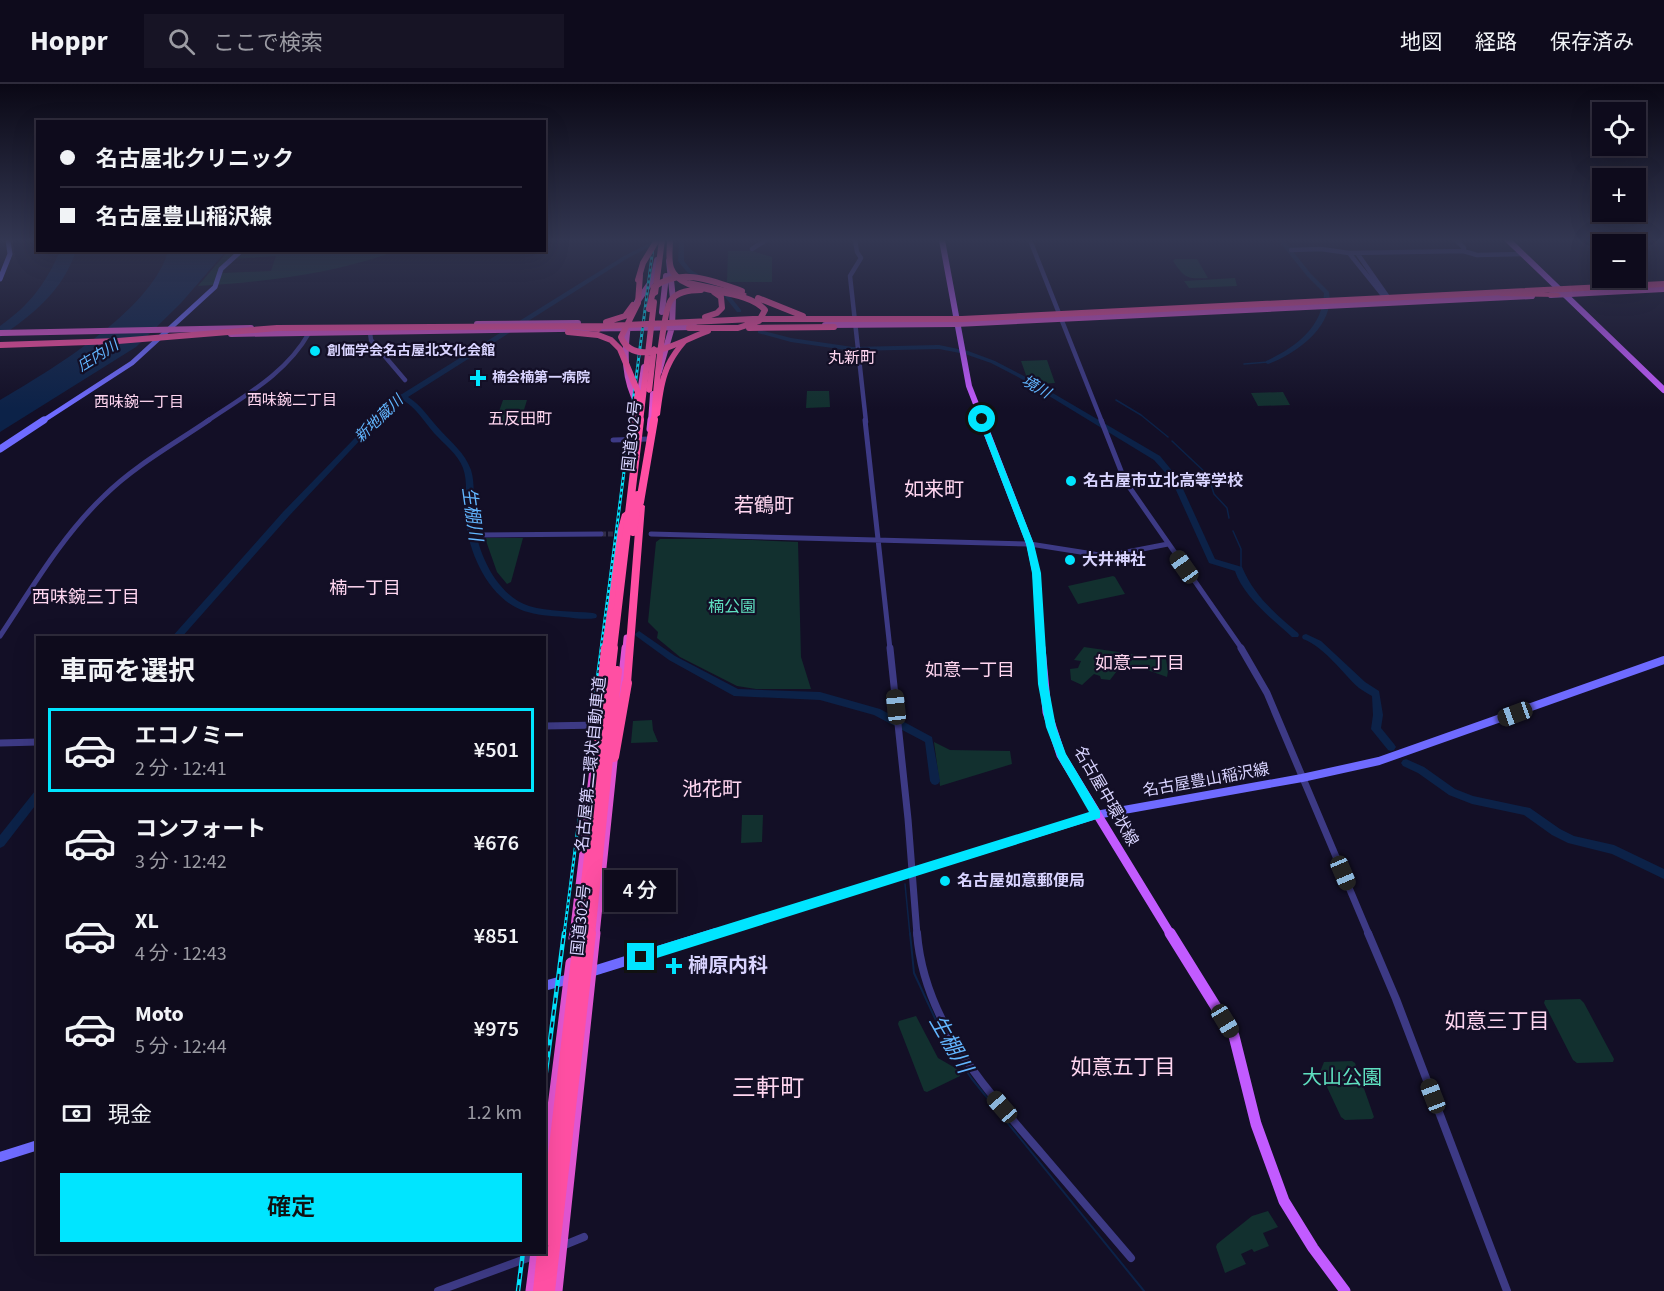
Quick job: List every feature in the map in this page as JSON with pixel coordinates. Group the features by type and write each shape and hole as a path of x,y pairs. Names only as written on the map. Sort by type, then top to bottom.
{"highway":[{"path":"0,346 118,341 277,328 595,324 618,320 630,311 634,296"},
{"path":"638,296 634,314 621,337 623,345 638,352 665,349 716,330 1236,309 1472,296"},
{"path":"639,405 624,366 628,326 635,306 641,296"},
{"path":"645,383 643,364 651,296"},
{"path":"651,313 653,296"},
{"name":"名古屋第二環状自動車道","path":"633,512 645,383 657,296"},
{"name":"名古屋第二環状自動車道","path":"549,1291 658,296"},
{"path":"662,312 664,296"},
{"path":"652,405 672,324 670,296"},
{"path":"655,426 656,387 665,326 668,307 671,299 675,296"},
{"path":"0,346 97,345 265,332 550,328 601,330 711,316 720,311 723,301 719,296"},
{"path":"209,332 738,328 757,322 764,314 762,306 751,299 740,296"},
{"path":"751,296 768,302"},
{"path":"756,296 789,312 805,316 915,320"},
{"path":"672,324 693,327 1060,316 1378,296"},
{"path":"1034,315 1440,296"},
{"path":"1236,309 1455,296"},
{"path":"628,326 753,319 915,320 1211,308 1285,302 1391,303 1519,296"},
{"path":"0,335 424,324 506,323 628,326 745,318 855,322"},
{"path":"0,335 54,336 166,331 370,333 601,330 730,323 899,323"},
{"path":"382,330 424,324"},
{"path":"496,331 593,334 611,340 621,349 638,392 628,475 633,512 633,603 627,683 600,808"},
{"name":"国道302号","path":"557,1291 617,724 633,512 634,440 648,337"},
{"name":"国道302号","path":"546,1162 600,725 633,512 649,439 660,337"},
{"path":"600,808 600,698 621,532 644,490 666,364 676,349 687,339"},
{"name":"名古屋第二環状自動車道","path":"546,1226 600,808"},
{"path":"531,1291 540,1254"},
{"path":"538,1291 540,1254"}],"main road":[{"path":"0,449 132,363 204,296"},
{"name":"名古屋中環状線","path":"952,296 969,386 1030,544 1036,573 1047,712 1061,755 1234,1036 1256,1124 1284,1201 1313,1248 1345,1291"},
{"path":"1566,296 1664,390"},
{"path":"1567,296 1664,385"},
{"name":"名古屋豊山稲沢線","path":"546,985 1096,815 1302,778 1378,761 1664,660"},
{"path":"0,1157 36,1146"}],"street":[{"path":"852,296 897,717 907,874 923,979 935,1006 975,1075 1131,1258"},
{"path":"1052,296 1125,481 1254,667 1396,999 1507,1291"},
{"path":"1381,296 1391,303"},
{"path":"1389,296 1391,303"},
{"path":"0,636 77,525 103,496 123,479 278,373 301,347 309,333"},
{"path":"370,333 371,340 405,380"},
{"path":"613,440 649,439"},
{"path":"477,536 601,534"},
{"path":"651,534 1030,544 1106,556 1168,544"},
{"path":"546,726 617,724"},
{"path":"0,743 36,742"},
{"path":"546,1251 584,1237"},
{"path":"438,1291 537,1254"}],"green space":[{"path":"1047,360 1055,383 1037,384 1027,378 1021,361"},
{"path":"807,391 829,391 830,407 806,408"},
{"path":"1283,392 1290,405 1258,406 1251,393"},
{"path":"503,400 527,400 520,423 495,423"},
{"path":"485,538 523,538 511,582 507,584 497,572"},
{"name":"楠公園","path":"660,539 798,542 801,657 811,689 756,689 737,686 680,657 657,638 658,632 648,622 656,542"},
{"path":"1113,576 1125,594 1078,604 1068,586"},
{"path":"1084,647 1166,659 1167,677 1133,665 1131,670 1120,667 1110,680 1101,679 1100,676 1094,674 1082,685 1071,680 1070,669 1078,668 1081,661 1074,660"},
{"path":"652,720 658,742 631,743 633,721"},
{"path":"934,742 950,750 1010,751 1012,764 940,786"},
{"path":"742,815 763,815 762,842 741,843"},
{"path":"1580,999 1614,1059 1613,1062 1577,1063 1573,1060 1544,1003 1545,1000"},
{"path":"916,1016 938,1058 957,1069 960,1076 927,1092 924,1091 898,1024 899,1021"},
{"name":"大山公園","path":"1352,1061 1355,1063 1374,1117 1372,1119 1345,1120 1341,1117 1320,1072 1324,1062"},
{"path":"1268,1211 1278,1227 1263,1233 1269,1246 1241,1254 1246,1264 1225,1273 1217,1244 1252,1216"}],"water":[{"path":"33,296 49,296 36,310 0,337 0,326"},
{"name":"庄内川","path":"141,296 187,296 136,347 0,432 0,400 71,355 121,316"}],"waterway":[{"name":"新地蔵川","path":"403,397 563,296"},
{"name":"境川","path":"727,296 739,311"},
{"path":"1268,362 1289,351 1309,335 1323,315 1327,296"},
{"name":"境川","path":"760,332 791,340 853,349 939,347 966,352 993,362 1020,376 1157,458 1174,478 1212,561 1239,569 1241,576 1261,605 1295,635"},
{"path":"1244,364 1268,362"},
{"name":"新地蔵川","path":"177,636 286,514 390,405 403,397"},
{"name":"生棚川","path":"403,397 420,410 457,453 467,469 472,535 487,573 495,584 504,594 525,608 550,613 593,616"},
{"path":"1116,400 1141,415 1168,437"},
{"path":"1172,441 1208,475 1214,494 1227,508 1229,518"},
{"path":"1233,531 1241,549 1241,568 1239,569"},
{"name":"生棚川","path":"639,634 672,658 737,693 820,696 877,712 929,740 935,781"},
{"path":"1306,637 1318,643 1362,685 1376,694 1378,715 1376,729 1391,747"},
{"path":"1406,763 1421,770 1452,792 1472,800 1526,811 1572,840 1614,850 1664,874"},
{"name":"新地蔵川","path":"0,843 36,797"},
{"name":"生棚川","path":"905,884 910,935"},
{"name":"生棚川","path":"910,933 914,973 945,1040 972,1079 1144,1291"}],"tunnel":[{"path":"601,534 624,534"}],"railway":[{"path":"564,935 647,296"},
{"path":"546,1072 564,933"},
{"path":"518,1291 523,1254"}],"place":[{"name":"創価学会名古屋北文化会館","path":"315,351"},
{"name":"楠会楠第一病院","path":"478,378"},
{"name":"名古屋市立北高等学校","path":"1071,481"},
{"name":"大井神社","path":"1070,560"},
{"name":"名古屋如意郵便局","path":"945,881"},
{"name":"榊原内科","path":"674,966"}],"district":[{"name":"丸新町","path":"852,358"},
{"name":"西味鋺二丁目","path":"292,400"},
{"name":"西味鋺一丁目","path":"139,402"},
{"name":"五反田町","path":"520,419"},
{"name":"如来町","path":"934,490"},
{"name":"若鶴町","path":"764,506"},
{"name":"楠一丁目","path":"365,588"},
{"name":"西味鋺三丁目","path":"86,597"},
{"name":"如意二丁目","path":"1140,663"},
{"name":"如意一丁目","path":"970,670"},
{"name":"池花町","path":"712,790"},
{"name":"如意三丁目","path":"1497,1021"},
{"name":"如意五丁目","path":"1123,1067"},
{"name":"三軒町","path":"768,1088"}],"route":[{"path":"641,957 1096,815 1061,755 1051,727 1043,684 1036,573 1030,544 982,419"}]}
